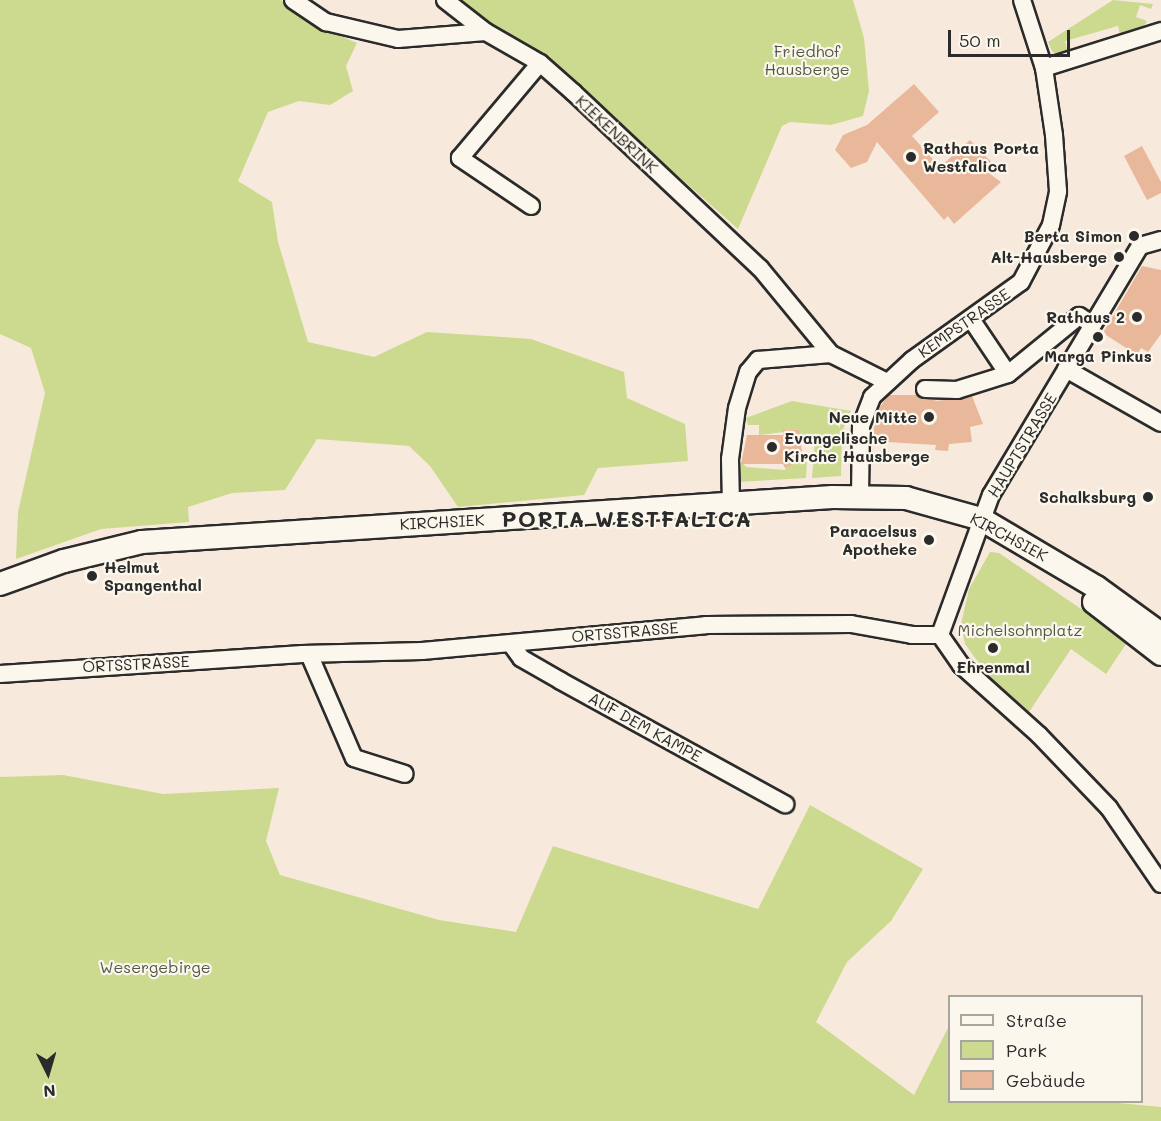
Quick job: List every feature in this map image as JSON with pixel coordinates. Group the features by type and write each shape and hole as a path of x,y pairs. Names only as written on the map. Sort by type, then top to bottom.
{"main road":[{"name":"KIRCHSIEK","path":"0,584 64,561 142,542 860,496 906,498 981,519 1055,563 1161,634"},
{"name":"KIRCHSIEK","path":"1055,563 1089,598 1161,654"}],"street":[{"path":"293,0 326,22 389,38 486,32"},
{"name":"KIEKENBRINK","path":"445,0 486,32 540,63 760,268 831,354 887,382"},
{"name":"KEMPSTRASSE","path":"860,496 861,426 872,397 887,382 1021,282 1051,225 1058,191 1044,69 1022,0"},
{"path":"1044,69 1161,30"},
{"path":"531,206 460,158 540,63"},
{"name":"HAUPTSTRASSE","path":"940,635 981,519 1090,323 1140,246 1161,240"},
{"path":"925,389 957,390 1008,374 1079,316 1090,323"},
{"path":"971,320 1008,374"},
{"path":"731,504 730,459 737,408 748,372 758,360 831,354"},
{"path":"1066,369 1161,423"},
{"name":"ORTSSTRASSE","path":"0,674 309,654 510,644 777,624 850,624 912,635 940,635"},
{"path":"940,635 962,665 1039,735 1109,808 1161,884"},
{"name":"AUF DEM KAMPE","path":"510,644 522,658 561,681 784,804"},
{"path":"309,654 354,758 405,774"}],"green space":[{"path":"0,0 281,0 313,24 357,43 346,66 353,91 330,105 299,101 268,112 238,181 272,202 278,242 308,342 374,357 427,332 531,339 624,372 627,398 685,424 688,461 598,468 584,495 458,507 430,466 409,446 317,439 285,490 232,493 188,507 189,522 101,529 16,559 18,512 45,393 31,348 0,334"},
{"name":"Friedhof Hausberge","path":"455,0 853,0 864,38 869,91 863,116 831,125 790,122 782,126 738,229 553,65"},
{"path":"1113,0 1153,4 1151,9 1140,5 1136,17 1147,21 1141,30 1121,39 1118,26 1065,41 1068,53 1058,56 1052,51 1048,42"},
{"path":"792,401 851,411 842,432 841,476 812,478 815,440 799,441 799,430 759,435 759,425 748,425 746,418"},
{"path":"737,457 746,467 785,470 788,461 807,462 806,478 737,482"},
{"name":"Michelsohnplatz","path":"990,552 999,553 1128,641 1106,674 1071,649 1029,712 987,674 965,644 961,624 969,589"},
{"name":"Wesergebirge","path":"63,775 163,794 279,788 266,841 280,875 439,920 516,932 553,846 758,909 810,805 923,869 891,921 847,962 816,1022 914,1095 948,1028 948,1103 1119,1103 1161,1107 1161,1121 0,1121 0,777"}],"building":[{"name":"Rathaus Porta Westfalica","path":"914,84 939,112 912,136 940,167 970,140 997,168 990,174 1001,182 954,224 948,216 944,220 877,142 867,162 851,168 835,150 843,135 867,125"},
{"path":"1142,146 1161,182 1161,193 1147,200 1124,156"},
{"name":"Rathaus 2","path":"1142,266 1161,270 1161,334 1148,352 1141,348 1137,355 1103,333"},
{"name":"Neue Mitte","path":"889,395 917,395 937,401 972,396 983,424 970,427 972,442 949,444 948,451 935,450 936,445 871,441 879,408"},
{"name":"Evangelische Kirche Hausberge","path":"783,430 799,430 803,459 785,468 783,464 741,464 747,435 783,435"}],"place":[{"name":"Rathaus Porta Westfalica","path":"911,157"},
{"name":"Berta Simon","path":"1134,236"},
{"name":"Alt-Hausberge","path":"1119,257"},
{"name":"Rathaus 2","path":"1137,317"},
{"name":"Marga Pinkus","path":"1098,337"},
{"name":"Neue Mitte","path":"929,417"},
{"name":"Evangelische Kirche Hausberge","path":"772,447"},
{"name":"Schalksburg","path":"1148,497"},
{"name":"Paracelsus Apotheke","path":"929,540"},
{"name":"Helmut Spangenthal","path":"92,576"},
{"name":"Ehrenmal","path":"993,648"}],"district":[{"name":"PORTA WESTFALICA","path":"627,519"}]}
